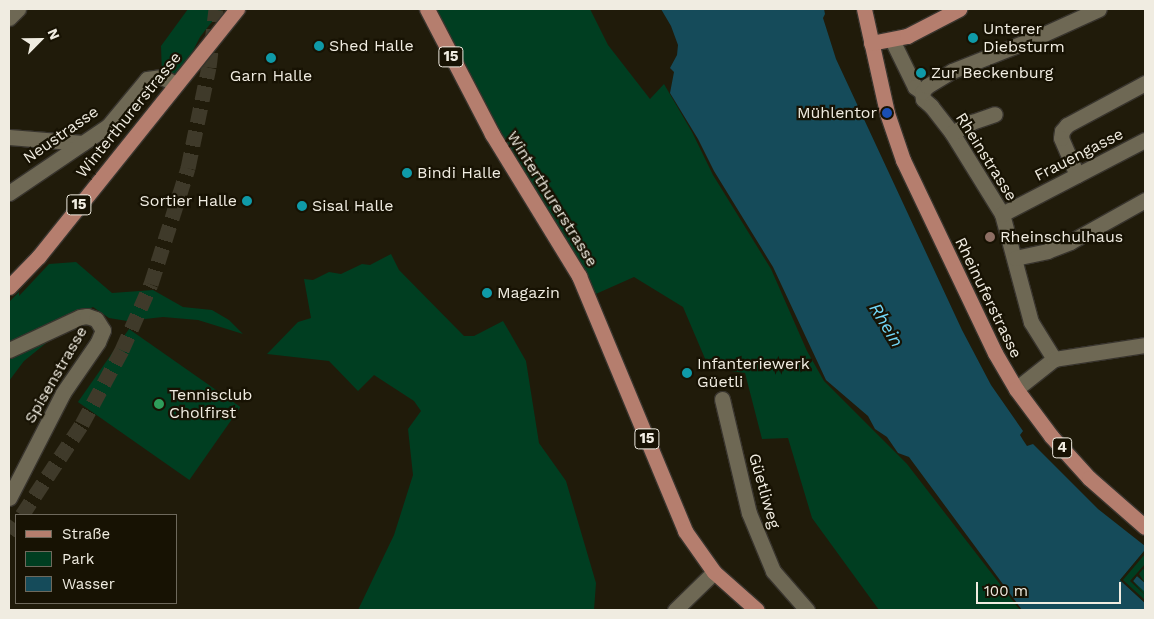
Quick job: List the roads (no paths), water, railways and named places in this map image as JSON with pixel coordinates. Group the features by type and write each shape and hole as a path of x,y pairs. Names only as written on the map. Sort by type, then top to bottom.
{"main road":[{"name":"Winterthurerstrasse","path":"9,287 39,256 237,9"},
{"name":"Winterthurerstrasse","path":"427,9 492,134 566,253 590,300 678,517 695,547 714,572"},
{"name":"4","path":"864,9 871,43"},
{"path":"871,43 892,40 920,31 959,9"},
{"name":"Rheinuferstrasse","path":"871,43 887,114 903,160 995,354 1016,389 1052,436 1089,478 1145,527"},
{"name":"15","path":"714,572 757,610"}],"street":[{"path":"9,18 18,9"},
{"path":"922,92 927,86 952,71 1032,40 1099,9"},
{"name":"Rheinstrasse","path":"892,40 898,57 915,87 922,92 923,99 931,106 952,133 1002,214 1032,322 1054,359"},
{"name":"Neustrasse","path":"9,193 108,126 148,79 162,77 176,84"},
{"path":"1077,175 1060,138 1062,131 1067,125 1145,82"},
{"path":"952,133 972,122 995,114"},
{"path":"9,137 83,143"},
{"name":"Frauengasse","path":"1002,214 1145,140"},
{"path":"1015,258 1070,242 1145,200"},
{"name":"Spisenstrasse","path":"9,350 80,317 87,316 100,323 103,330 102,336 63,393 9,498"},
{"path":"1016,389 1054,359 1145,345"},
{"name":"Güetliweg","path":"722,399 749,513 773,571 807,610"},
{"path":"675,610 714,572"}],"water":[{"name":"Rhein","path":"661,9 824,9 825,14 823,18 836,59 962,330 991,385 1023,431 1020,435 1027,446 1033,444 1098,509 1145,546 1145,550 1120,580 1145,603 1145,610 1022,610 909,457 898,453 887,437 875,429 868,416 826,380 773,267 714,171 698,139 670,93 674,72 670,68 677,55 678,45 671,26"},
{"path":"1137,576 1145,583 1145,592 1133,581"}],"tunnel":[{"path":"23,514 82,424 122,350 151,284 188,168 209,67 216,9"},
{"path":"9,533 15,524"}],"place":[{"name":"Unterer Diebsturm","path":"973,38"},
{"name":"Shed Halle","path":"319,46"},
{"name":"Garn Halle","path":"271,58"},
{"name":"Zur Beckenburg","path":"921,73"},
{"name":"Mühlentor","path":"887,113"},
{"name":"Bindi Halle","path":"407,173"},
{"name":"Sortier Halle","path":"247,201"},
{"name":"Sisal Halle","path":"302,206"},
{"name":"Rheinschulhaus","path":"990,237"},
{"name":"Magazin","path":"487,293"},
{"name":"Infanteriewerk Güetli","path":"687,373"},
{"name":"Tennisclub Cholfirst","path":"159,404"}]}
